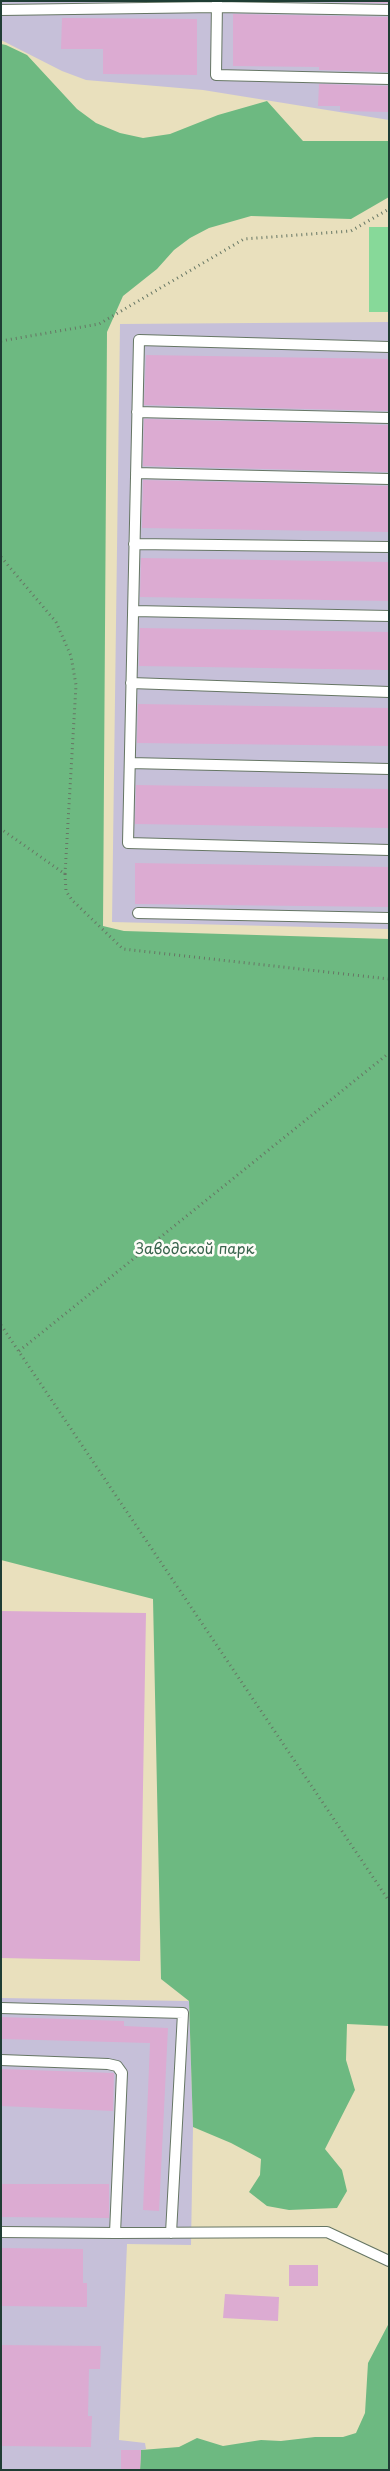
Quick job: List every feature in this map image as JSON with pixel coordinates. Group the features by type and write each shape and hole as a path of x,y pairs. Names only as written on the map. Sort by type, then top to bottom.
{"lane":[{"path":"217,4 216,75 389,79"},
{"path":"1,10 217,4 389,10"},
{"path":"389,347 139,340 128,843 389,850"},
{"path":"137,412 389,418"},
{"path":"136,473 389,479"},
{"path":"134,544 389,547"},
{"path":"133,611 389,616"},
{"path":"131,683 389,692"},
{"path":"130,763 389,769"},
{"path":"138,913 389,918"},
{"path":"1,2008 183,2013 171,2233"},
{"path":"1,2060 108,2064 116,2066 122,2073 115,2233"},
{"path":"1,2232 327,2232 389,2261"}],"path":[{"path":"1,341 99,324 244,239 352,231 389,209"},
{"path":"1,557 56,622 71,656 76,685 65,874 66,891 72,900 123,949 389,979"},
{"path":"1,829 65,874"},
{"path":"19,1351 389,1053"},
{"path":"1,1325 389,1902"}],"shaded area":[{"path":"1,1 389,1 389,120 203,90 86,80 62,71 1,40"},
{"path":"389,322 389,929 112,922 120,324"},
{"path":"1,1998 189,2001 193,2127 191,2245 127,2244 119,2440 145,2443 146,2449 141,2450 140,2470 1,2470"}],"green space":[{"name":"Заводской парк","path":"1,44 27,55 77,109 96,123 120,133 143,138 170,134 218,115 267,101 303,141 389,141 389,197 351,219 251,216 209,228 190,238 174,250 157,269 123,296 107,332 103,926 124,931 389,939 389,2026 347,2024 346,2060 355,2090 325,2149 342,2170 347,2191 337,2208 289,2210 267,2206 249,2192 260,2175 261,2159 231,2143 193,2127 189,2001 161,1979 153,1599 1,1560"},
{"path":"369,227 389,227 389,312 369,312"},
{"path":"389,2323 389,2470 140,2470 141,2450 179,2447 197,2438 223,2446 261,2440 281,2441 315,2437 343,2437 356,2433 365,2413 368,2363"}],"building":[{"path":"282,1 389,1 389,3"},
{"path":"233,14 389,17 389,72 319,70 319,67 233,66"},
{"path":"62,18 197,19 197,75 103,74 103,49 61,49"},
{"path":"319,84 389,86 389,112 340,111 340,106 318,106"},
{"path":"146,355 389,359 389,411 144,405"},
{"path":"144,419 389,425 389,472 143,466"},
{"path":"143,480 389,486 389,532 142,528"},
{"path":"141,558 389,562 389,601 140,597"},
{"path":"140,628 389,632 389,670 139,666"},
{"path":"138,704 389,708 389,746 137,743"},
{"path":"136,785 389,789 389,828 135,824"},
{"path":"135,863 389,867 389,907 135,904"},
{"path":"1,1611 146,1613 140,1961 1,1958"},
{"path":"1,2017 124,2021 124,2026 168,2028 159,2211 143,2210 150,2043 1,2039"},
{"path":"1,2069 114,2073 113,2111 1,2106"},
{"path":"1,2184 109,2184 109,2218 1,2217"},
{"path":"1,2248 83,2249 83,2283 87,2283 87,2307 1,2306"},
{"path":"289,2265 318,2265 318,2286 289,2286"},
{"path":"225,2294 279,2297 278,2321 223,2318"},
{"path":"1,2345 101,2346 100,2369 89,2369 88,2416 92,2416 91,2447 1,2446"},
{"path":"121,2450 141,2450 140,2470 121,2470"}]}
